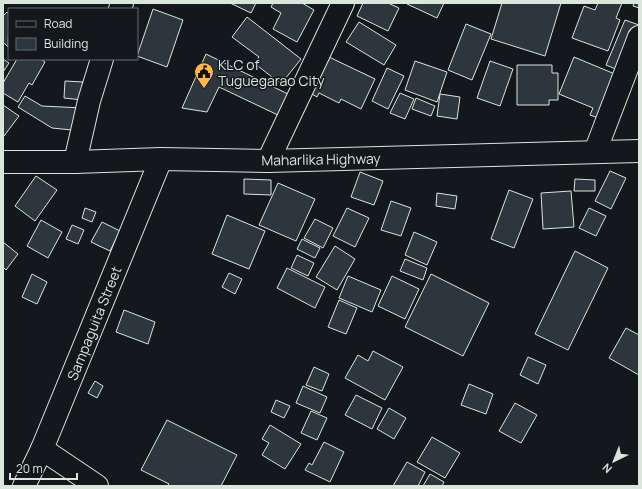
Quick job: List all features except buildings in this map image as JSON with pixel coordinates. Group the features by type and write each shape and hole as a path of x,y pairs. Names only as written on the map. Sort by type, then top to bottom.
{"street":[{"path":"268,161 342,3"},
{"path":"596,152 639,37"},
{"path":"75,162 89,101 102,60"},
{"name":"Maharlika Highway","path":"3,162 75,162 161,159 268,161 639,151"},
{"name":"Sampaguita Street","path":"24,486 42,449 161,159"},
{"path":"42,449 97,486"}],"place":[{"name":"KLC of Tuguegarao City","path":"204,89"}]}
